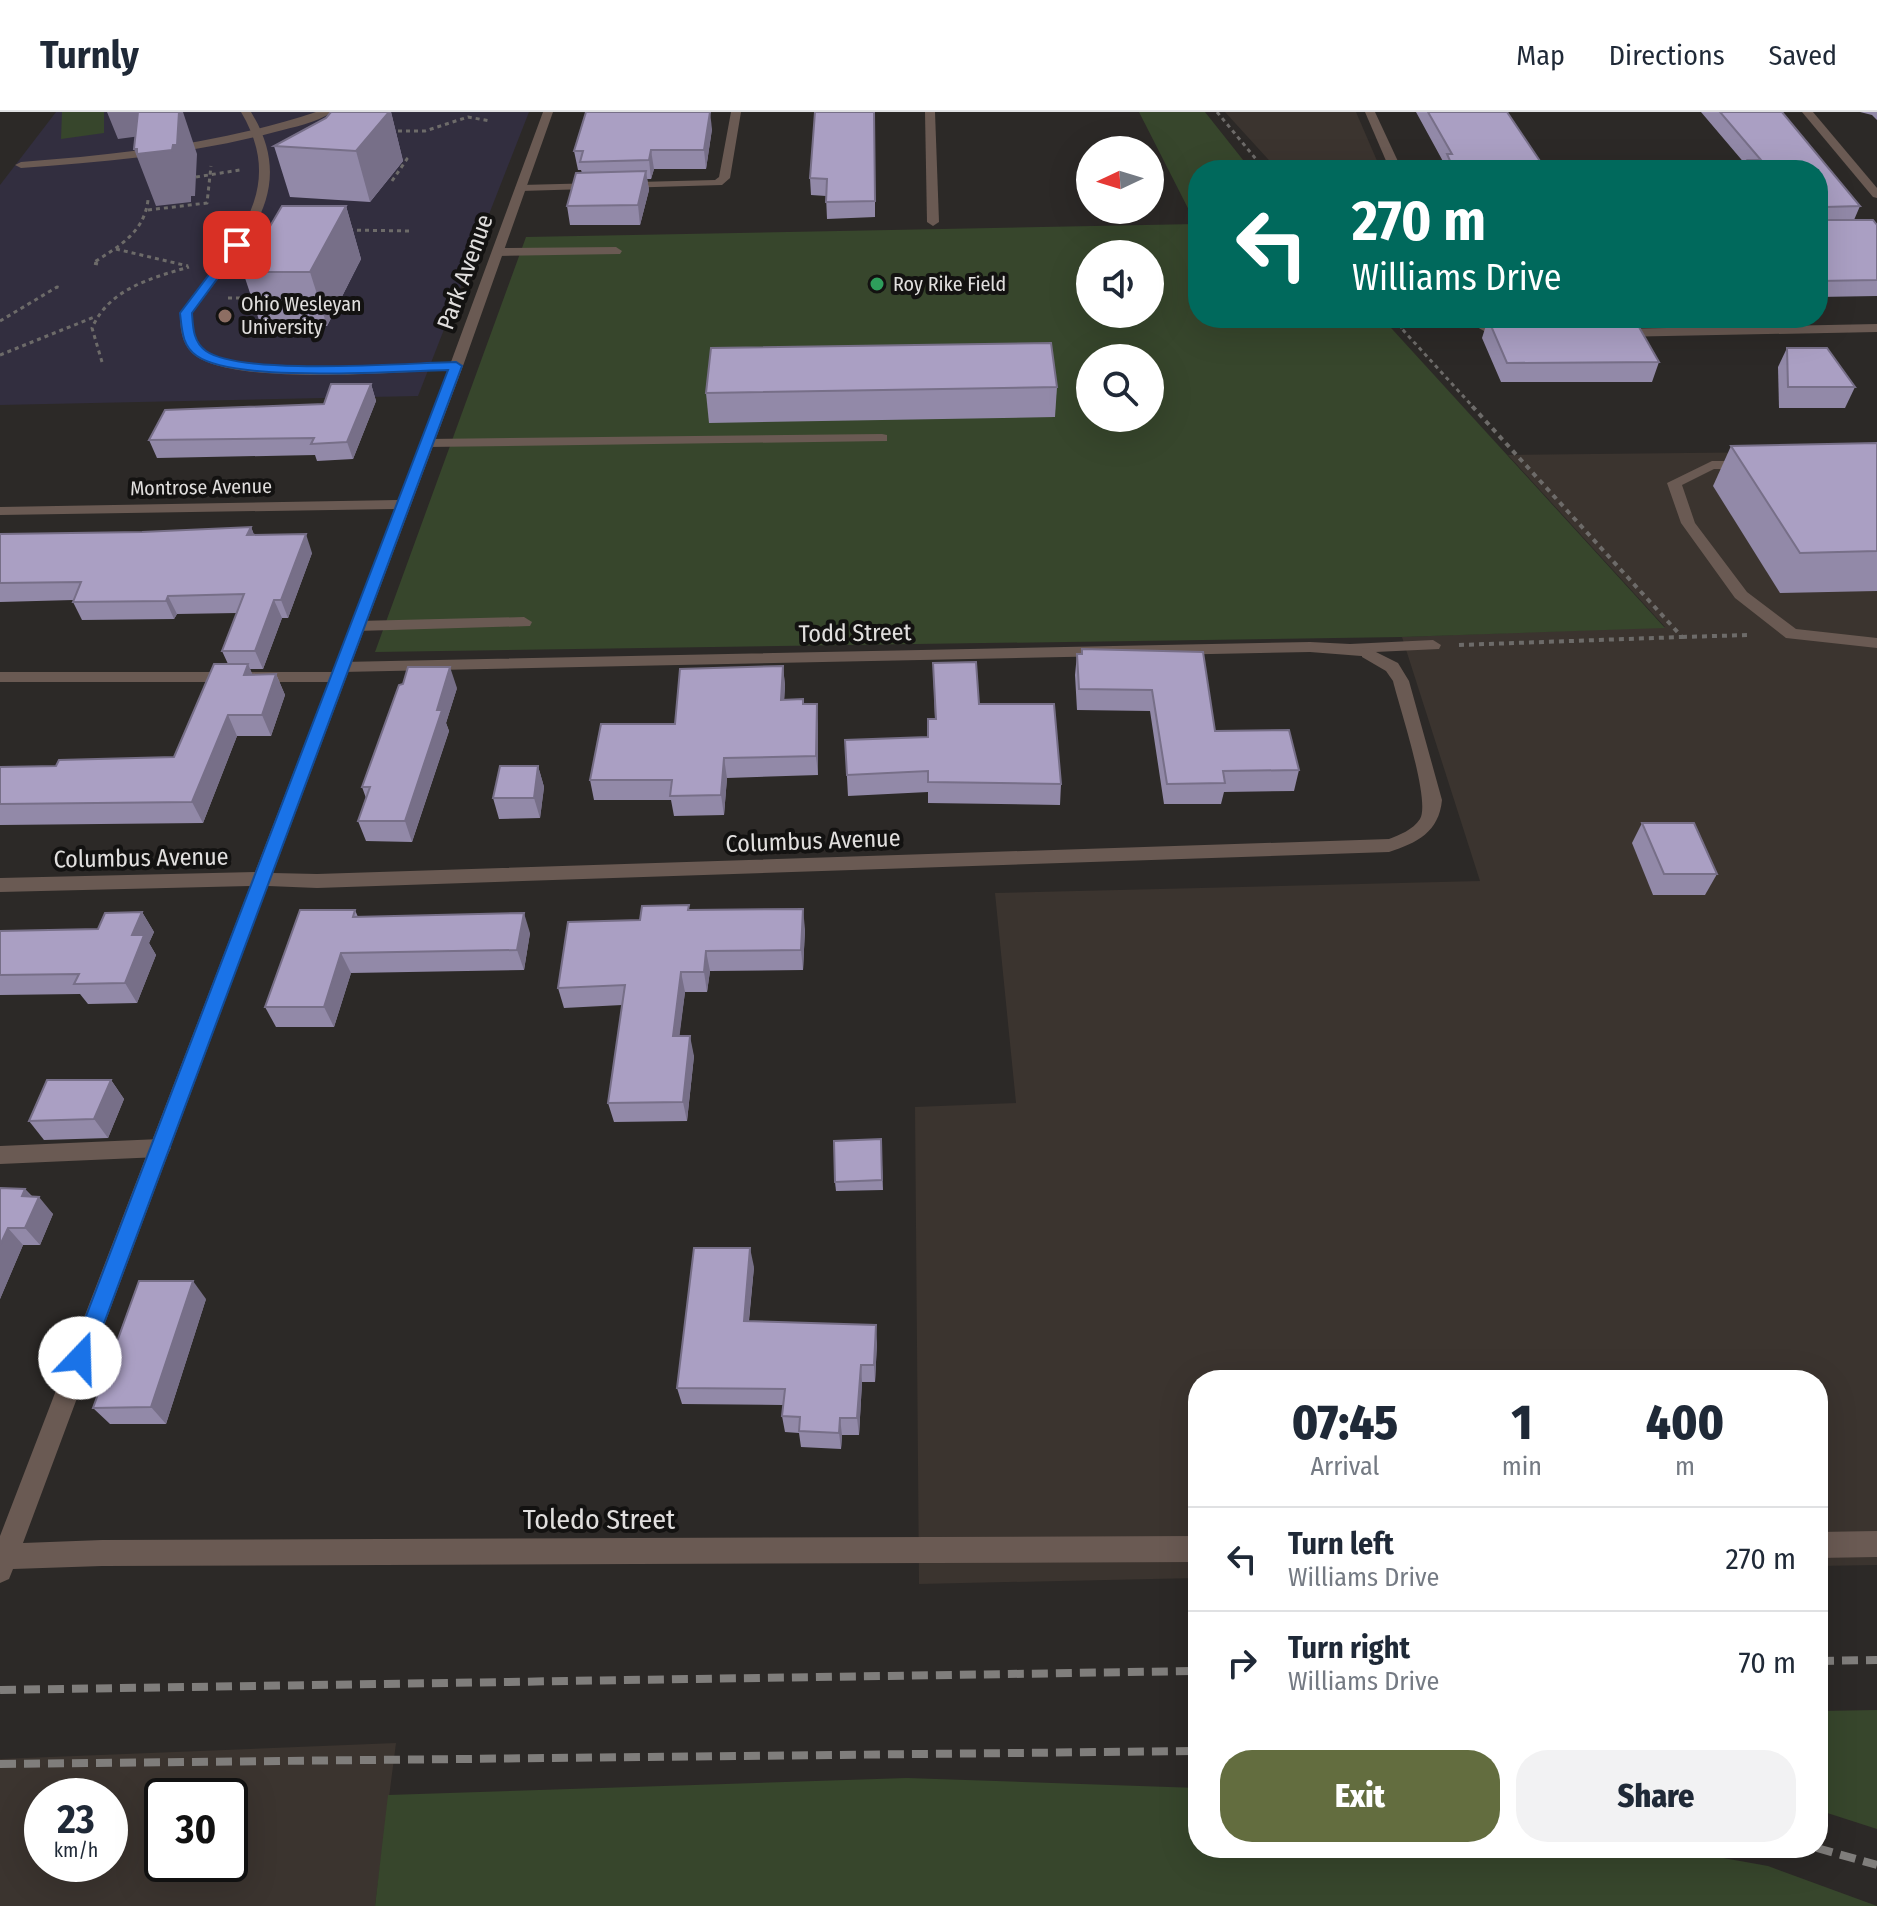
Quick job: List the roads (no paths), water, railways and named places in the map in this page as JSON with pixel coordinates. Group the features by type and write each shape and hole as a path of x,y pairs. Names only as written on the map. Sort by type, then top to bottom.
{"street":[{"path":"246,112 264,146 264,191 248,228 186,313 189,341 200,353 219,363 271,369 456,366"},
{"path":"21,165 126,158 257,133 327,112"},
{"name":"Park Avenue","path":"2,1561 427,443 548,112"},
{"path":"521,188 718,183 724,178 736,112"},
{"path":"930,112 933,222"},
{"path":"1370,112 1392,160"},
{"path":"1807,112 1877,195"},
{"path":"498,252 616,251"},
{"path":"1489,328 1520,334"},
{"path":"1598,333 1877,328"},
{"path":"427,443 882,438"},
{"path":"1757,465 1712,465 1674,483 1688,523 1741,595 1792,634 1877,643"},
{"name":"Montrose Avenue","path":"0,511 403,504"},
{"path":"357,626 524,622"},
{"path":"1340,647 1433,645"},
{"name":"Todd Street","path":"0,677 340,672 1340,647 1368,653"},
{"name":"Columbus Avenue","path":"0,885 261,879 317,881 1389,845 1423,830 1433,816 1433,800 1401,681 1392,667 1368,653"},
{"path":"0,1155 160,1148"},
{"path":"1828,1545 1877,1544"},
{"name":"Toledo Street","path":"2,1561 118,1553 1188,1549"}],"railway":[{"path":"1828,1661 1877,1660"},
{"path":"0,1690 1188,1671"},
{"path":"0,1764 1188,1751"},
{"path":"1828,1851 1877,1865"}],"place":[{"name":"Roy Rike Field","path":"877,284"},
{"name":"Ohio Wesleyan University","path":"225,316"}]}
